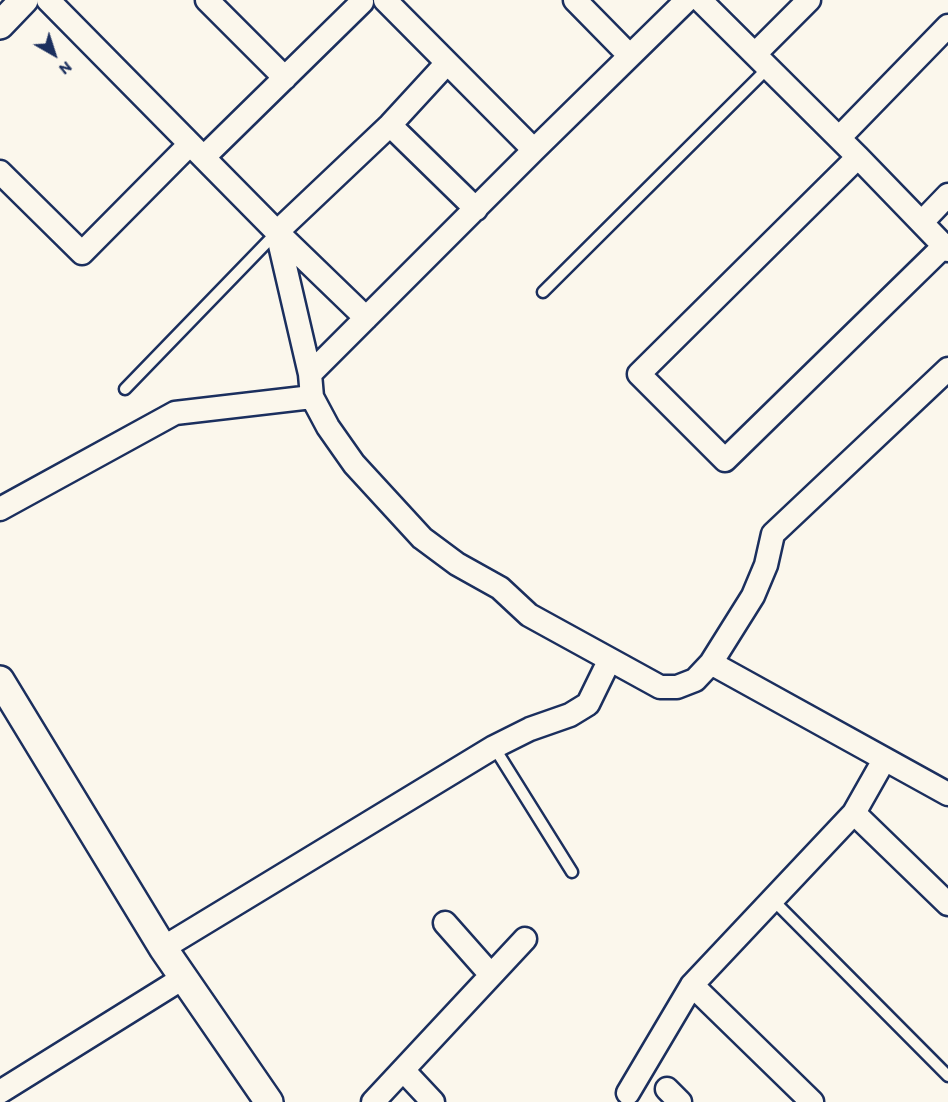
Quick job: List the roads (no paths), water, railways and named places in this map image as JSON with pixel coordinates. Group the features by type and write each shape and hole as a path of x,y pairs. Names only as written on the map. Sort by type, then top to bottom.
{"street":[{"path":"0,25 24,0"},
{"path":"48,0 277,232 366,318"},
{"path":"207,0 285,78"},
{"path":"385,0 534,150"},
{"path":"575,0 629,55"},
{"path":"310,374 629,55 687,0"},
{"path":"700,0 858,157 946,248 725,460 639,374 858,157"},
{"path":"761,61 809,0"},
{"path":"0,172 82,253 197,150 285,78 362,1"},
{"path":"838,138 948,26"},
{"path":"277,232 390,125 447,63"},
{"path":"390,125 476,209"},
{"path":"922,222 948,195"},
{"path":"277,232 310,374 312,397 328,427 354,464 422,538 457,564 500,588 529,615 660,687 677,687 695,680 711,663 753,596 766,565 773,534 948,369"},
{"path":"0,509 176,413 312,397"},
{"path":"163,948 494,747 530,729 570,716 588,704 609,661"},
{"path":"711,663 948,794"},
{"path":"0,680 163,948 268,1102"},
{"path":"628,1093 692,985 854,813 884,760"},
{"path":"854,813 948,904"},
{"path":"445,923 491,975"},
{"path":"373,1102 525,939"},
{"path":"0,1092 183,978"},
{"path":"692,985 803,1099"},
{"path":"403,1070 433,1102"}],"lane":[{"path":"543,292 761,61"},
{"path":"125,389 277,232"},
{"path":"494,747 572,872"},
{"path":"772,899 948,1076"}]}
